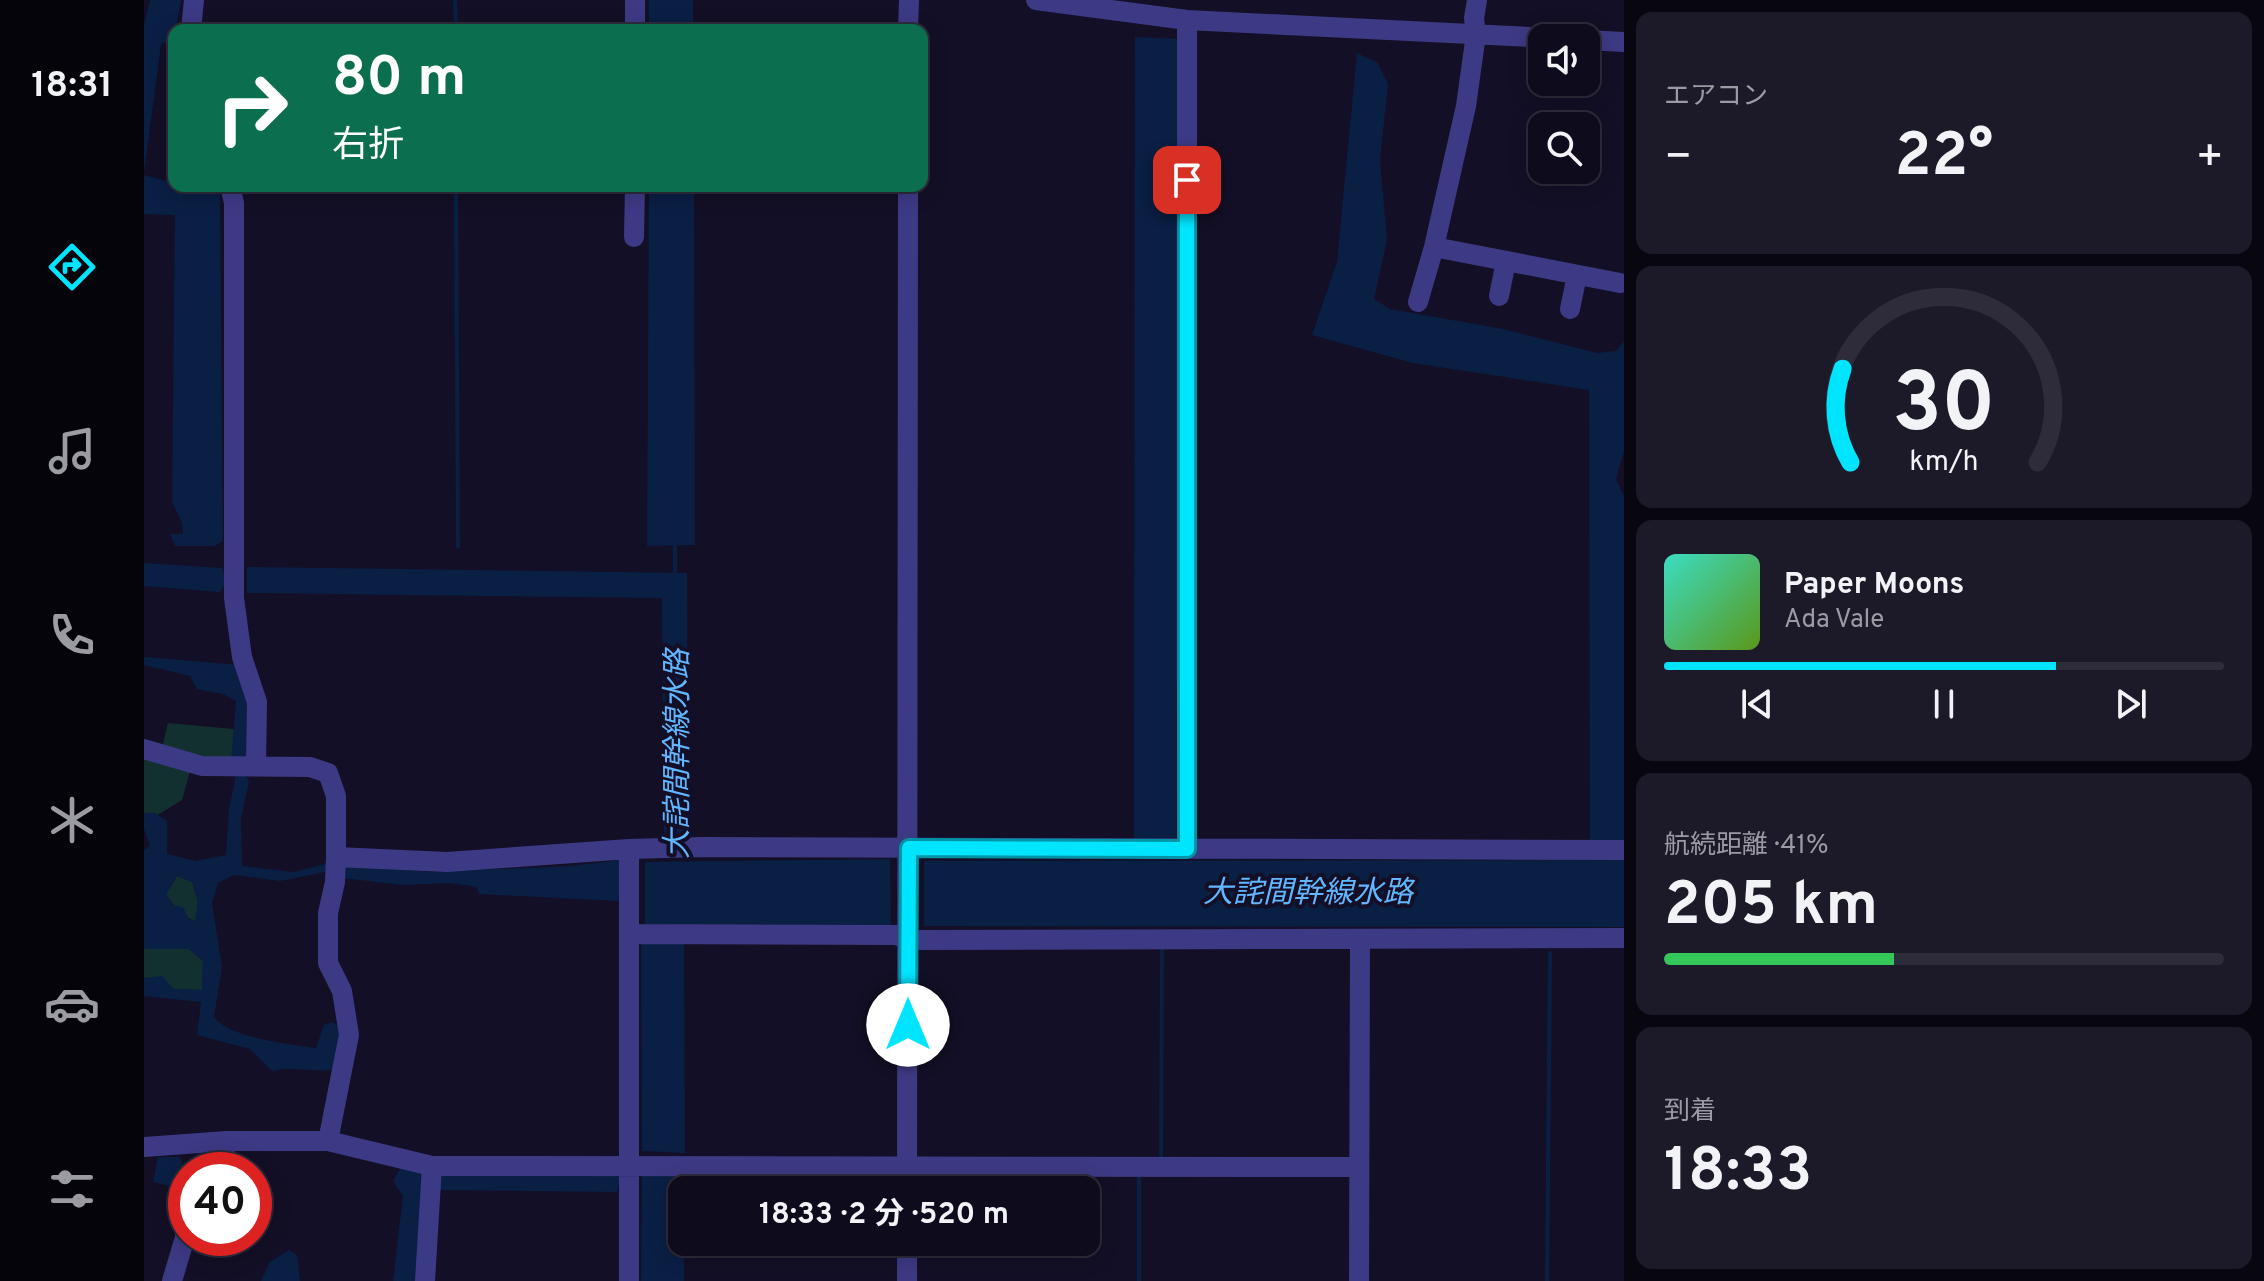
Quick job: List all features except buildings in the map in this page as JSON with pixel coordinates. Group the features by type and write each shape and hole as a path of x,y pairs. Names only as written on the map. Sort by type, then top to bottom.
{"street":[{"path":"192,24 194,0"},
{"path":"635,0 635,24"},
{"path":"908,24 909,0"},
{"path":"1036,0 1187,20 1528,37"},
{"path":"1418,302 1434,247 1466,106 1476,34 1474,18 1477,0"},
{"path":"1167,849 1187,20"},
{"path":"1600,41 1624,42"},
{"path":"231,192 234,203 235,578 242,657 257,702 256,765"},
{"path":"634,237 635,192"},
{"path":"908,192 908,1176"},
{"path":"1434,247 1620,283"},
{"path":"1499,296 1506,261"},
{"path":"1570,309 1577,275"},
{"path":"144,749 202,766 310,767 328,773 336,796 335,882 328,913 328,963 342,991 349,1035 328,1141"},
{"path":"336,857 447,862 677,848 1618,850"},
{"path":"629,849 629,1281"},
{"path":"631,934 896,935 909,940 1624,938"},
{"path":"1359,1281 1360,939"},
{"path":"224,1152 227,1141"},
{"path":"144,1147 227,1141 328,1141 432,1166 1358,1167"},
{"path":"425,1281 432,1166"},
{"path":"172,1281 179,1256"},
{"path":"907,1256 907,1281"}],"green space":[{"path":"168,723 244,730 240,776 191,768 182,800 151,819 144,818 144,744 162,748"},
{"path":"177,876 192,881 198,901 196,921 182,914 166,894"},
{"path":"144,949 189,949 203,961 202,990 174,989 144,978"}],"water":[{"path":"150,0 181,0 177,24 168,24 168,41 161,44 144,172 144,25"},
{"path":"649,0 693,0 693,24 649,24"},
{"path":"1135,37 1181,39 1176,839 1134,839"},
{"path":"1357,53 1378,63 1388,84 1380,160 1387,240 1374,299 1390,309 1503,329 1597,353 1616,351 1624,341 1624,451 1616,479 1624,496 1624,840 1590,840 1589,390 1413,363 1312,335 1337,262"},
{"path":"144,175 168,181 168,192 220,195 223,541 215,546 175,546 170,534 183,534 182,523 172,502 175,215 144,214"},
{"path":"649,192 694,192 695,545 647,546"},
{"path":"144,563 222,568 226,582 220,592 144,586"},
{"name":"大詫間幹線水路","path":"247,567 687,573 688,842 664,842 662,598 247,593"},
{"path":"144,657 239,665 247,692 251,731 244,772 249,781 241,819 242,866 294,872 325,864 430,872 569,866 622,860 621,901 479,894 477,887 450,883 403,885 342,878 325,872 280,881 234,875 218,883 212,903 222,967 214,1017 246,1035 316,1048 324,1025 332,1022 341,1028 333,1070 272,1071 250,1049 197,1035 201,1002 144,996 144,978 162,976 174,989 202,990 203,961 189,949 144,949 144,850 150,846 144,829 144,813 155,813 167,821 167,854 196,861 226,855 229,809 236,775 231,760 236,701 223,694 197,689 190,676 144,665","holes":["177,876 192,882 198,901 195,921 189,919 183,907 173,905 166,894"]},
{"path":"890,859 891,925 645,924 645,862"},
{"name":"大詫間幹線水路","path":"1624,860 1624,927 924,926 924,861"},
{"path":"641,943 684,943 685,1153 642,1151"},
{"path":"158,1157 168,1157 168,1186 153,1182"},
{"path":"403,1164 420,1170 425,1180 416,1281 393,1281 403,1196 393,1181"},
{"path":"443,1171 617,1172 620,1181 617,1192 440,1190 438,1177"},
{"path":"642,1175 684,1176 668,1176 668,1256 684,1256 684,1281 641,1281"},
{"path":"289,1250 297,1255 300,1281 261,1281 270,1262"}],"waterway":[{"path":"455,0 456,24"},
{"path":"456,192 458,546"},
{"path":"675,540 675,576"},
{"path":"1161,1158 1162,949"},
{"path":"1547,1281 1550,953"},
{"path":"1139,1175 1139,1281"}],"route":[{"path":"908,1025 909,848 1187,849 1187,180"}]}
